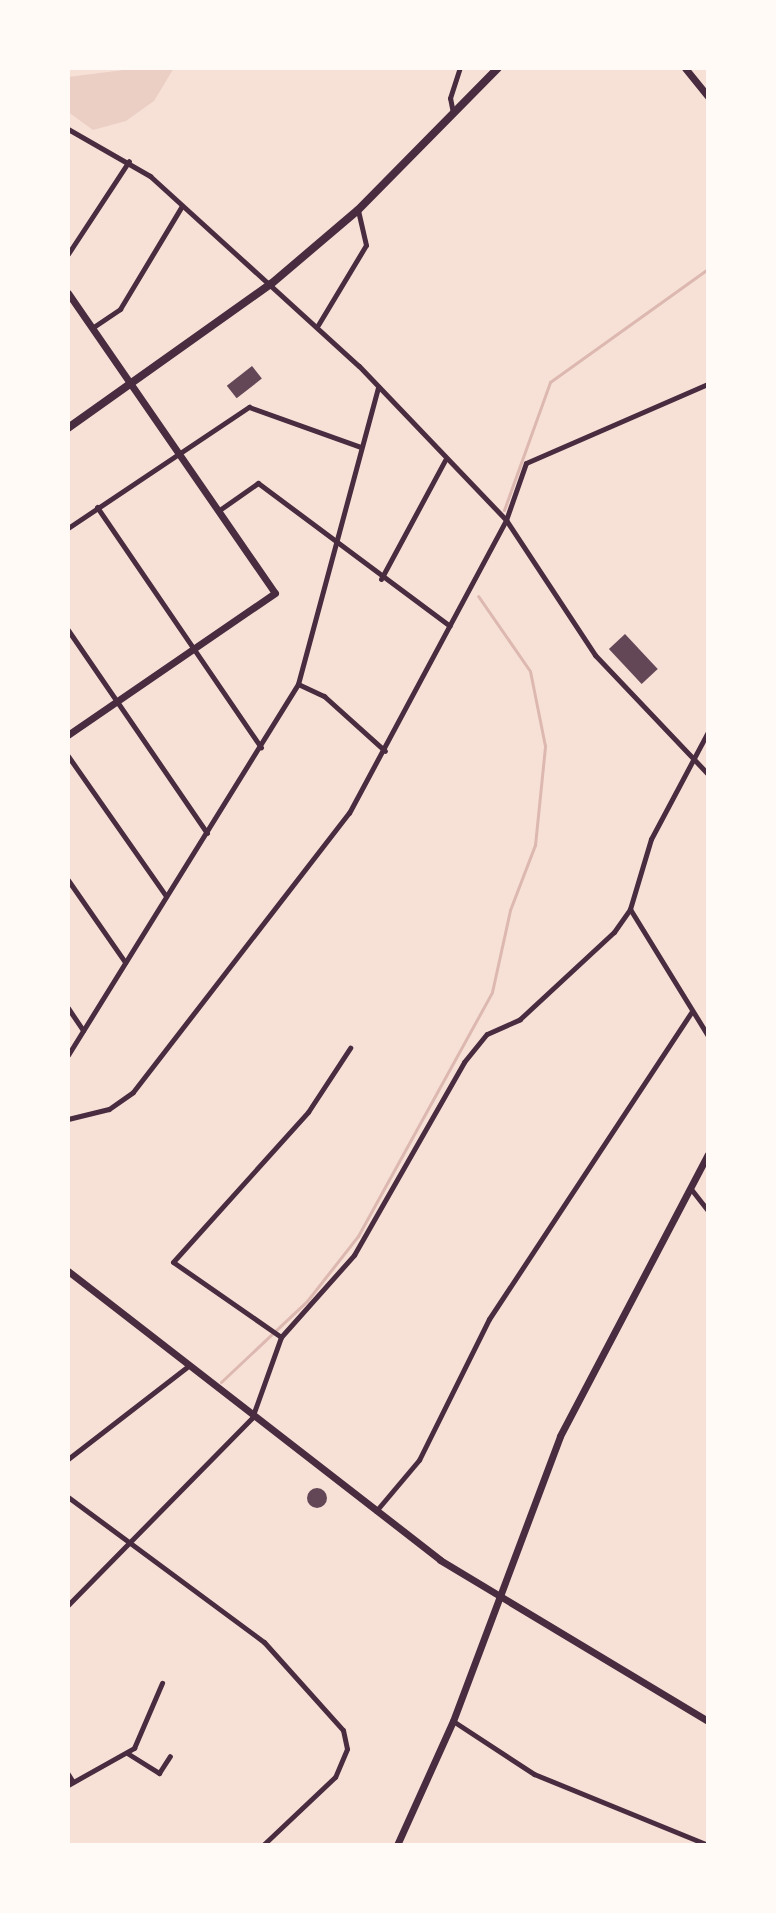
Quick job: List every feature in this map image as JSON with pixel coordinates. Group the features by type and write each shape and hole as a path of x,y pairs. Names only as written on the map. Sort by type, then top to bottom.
{"main road":[{"path":"68,428 271,284 358,210 498,68"}],"street":[{"path":"454,116 450,98 460,68"},
{"path":"685,68 708,96"},
{"path":"68,129 129,161 318,325 506,520 595,655 693,754 708,774"},
{"path":"68,254 129,161"},
{"path":"92,328 120,309 182,206"},
{"path":"318,325 366,245 358,210"},
{"path":"68,293 129,386 275,593 68,735"},
{"path":"68,1119 109,1109 133,1092 349,813 385,751 506,520 532,458 708,384"},
{"path":"68,1055 298,684 378,387"},
{"path":"68,528 249,407 361,447"},
{"path":"381,579 445,460"},
{"path":"218,511 258,483 337,548 450,626"},
{"path":"97,507 261,747"},
{"path":"68,630 207,833"},
{"path":"298,684 324,696 385,751"},
{"path":"68,1605 252,1418 281,1337 354,1255 464,1062 487,1034 531,1009 630,909 651,839 693,754 708,732"},
{"path":"68,756 166,897"},
{"path":"68,880 125,962"},
{"path":"630,909 691,1013 708,1036"},
{"path":"68,1008 83,1030"},
{"path":"375,1513 419,1460 489,1319 691,1013"},
{"path":"281,1337 173,1262 308,1112 350,1048"},
{"path":"397,1845 453,1721 560,1436 708,1154"},
{"path":"691,1189 708,1211"},
{"path":"68,1272 375,1513 499,1597 708,1721"},
{"path":"68,1458 187,1367"},
{"path":"68,1497 133,1541 264,1642 343,1730 347,1749 335,1777 263,1845"},
{"path":"68,1774 70,1784 127,1753 162,1683"},
{"path":"453,1721 550,1782 708,1845"},
{"path":"127,1753 159,1773 170,1756"}],"shaded area":[{"path":"139,68 174,68 154,101 126,121 93,130 68,112 68,77"}],"building":[{"path":"252,366 262,379 237,398 227,386"},
{"path":"625,634 658,669 642,684 609,649"},
{"path":"317,1488 324,1491 327,1498 324,1505 317,1508 310,1505 307,1498 310,1491"}],"waterway":[{"path":"504,510 550,382 708,269"},
{"path":"221,1382 307,1301 358,1236 492,992 510,910 535,845 545,746 530,671 478,596"}]}
